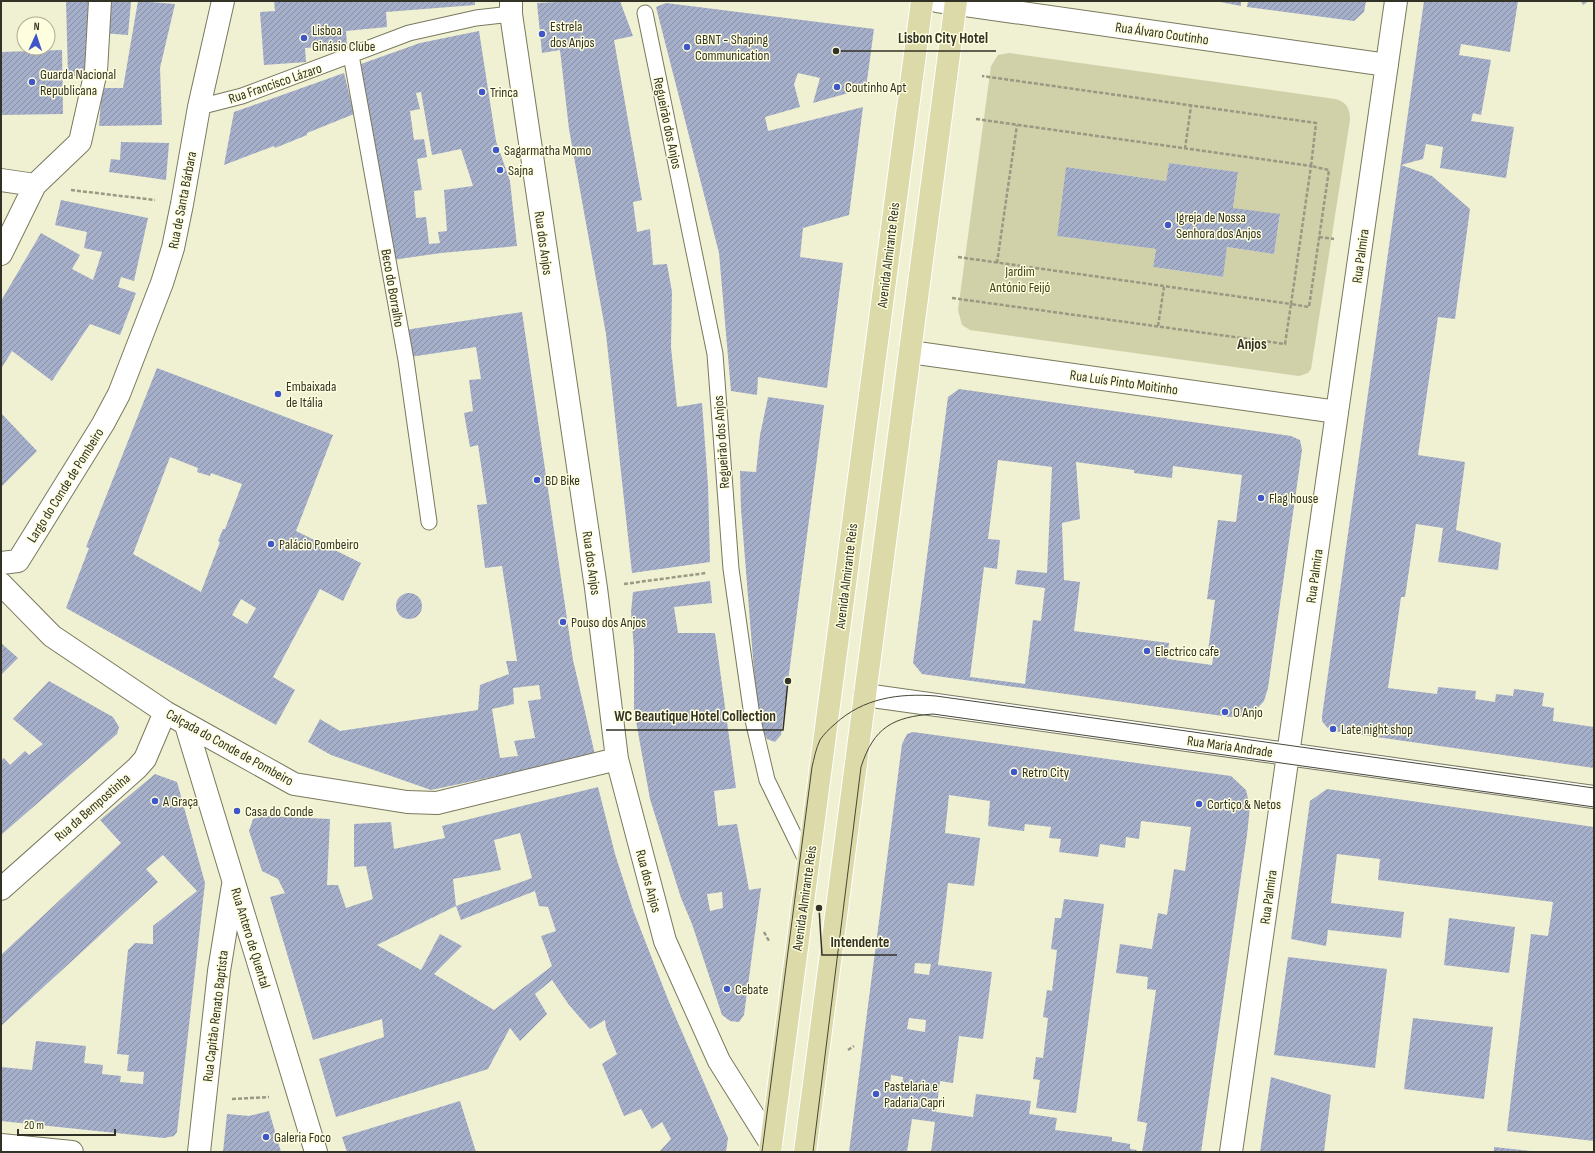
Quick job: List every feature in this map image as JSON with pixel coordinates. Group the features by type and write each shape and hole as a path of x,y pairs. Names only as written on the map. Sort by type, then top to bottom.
{"main road":[{"name":"Avenida Almirante Reis","path":"774,1149 808,865 922,1"},
{"path":"805,1152 910,352 950,2"},
{"path":"831,690 865,695"}],"street":[{"path":"1,254 35,185 80,142 96,71 100,1"},
{"name":"Rua de Santa Bárbara","path":"119,394 162,283 173,248 199,107 223,1"},
{"name":"Rua Palmira","path":"1232,1152 1396,1"},
{"name":"Rua Álvaro Coutinho","path":"950,2 1387,65"},
{"name":"Rua dos Anjos","path":"511,7 596,588 617,759 665,941 719,1061 774,1149"},
{"path":"1,180 35,185"},
{"name":"Rua Luís Pinto Moitinho","path":"910,352 1337,412"},
{"name":"Largo do Conde de Pombeiro","path":"1,563 18,561 103,424 119,394"},
{"name":"Calçada do Conde de Pombeiro","path":"1,584 52,636 186,725 294,784 407,802 437,803 617,759"},
{"name":"Rua Maria Andrade","path":"865,695 1594,797"},
{"name":"Rua da Bempostinha","path":"1,889 137,768 144,759 165,712"},
{"name":"Rua Antero de Quental","path":"186,725 316,1152"},
{"name":"Rua Capitão Renato Baptista","path":"200,1152 219,971 234,880"},
{"path":"1,1144 72,1152"}],"lane":[{"name":"Rua Francisco Lázaro","path":"199,107 242,96 409,33 476,18 511,7"},
{"name":"Regueirão dos Anjos","path":"645,13 715,354 731,569 752,716 767,780 780,808 802,848 808,865"},
{"name":"Beco do Borralho","path":"351,55 406,360 429,522"}],"path":[{"path":"952,298 1285,344 1311,166 1316,123 982,76"},
{"path":"1185,148 1191,106"},
{"path":"958,257 1309,307 1329,170 1311,166 976,119"},
{"path":"997,263 1017,125"},
{"path":"70,190 156,200"},
{"path":"1319,237 1338,240"},
{"path":"1158,326 1164,287"},
{"path":"596,588 731,569"},
{"path":"226,1099 276,1096"}],"green space":[{"name":"Jardim António Feijó","path":"1009,53 1335,99 1347,106 1350,120 1311,369 1308,373 1299,376 970,330 962,325 958,310 991,66 998,55","holes":["1169,163 1238,172 1233,208 1280,215 1274,254 1227,247 1222,277 1153,267 1156,249 1057,236 1066,167 1166,181"]}],"building":[{"path":"66,1 92,1 88,76 68,76"},
{"path":"104,1 131,2 128,35 102,33"},
{"path":"138,1 175,4 160,68 162,125 99,126 102,88 123,88"},
{"name":"Lisboa Ginásio Clube","path":"274,1 475,1 475,5 386,12 387,27 346,31 347,45 305,48 306,62 264,65 260,12 275,11"},
{"path":"620,1 633,36 614,40 642,200 633,202 637,232 650,229 653,265 667,264 672,292 671,347 677,407 702,403 708,485 710,562 632,573 606,334 569,129 560,50 542,53 537,3"},
{"path":"1215,1 1241,1 1241,6"},
{"path":"1248,1 1366,1 1364,12 1354,21 1247,7"},
{"path":"1424,1 1518,1 1510,52 1461,44 1459,55 1491,60 1481,115 1473,113 1471,121 1514,127 1506,178 1440,168 1443,147 1426,144 1423,159 1401,165 1432,176 1470,209 1455,319 1438,317 1418,455 1465,462 1456,530 1501,543 1498,570 1438,562 1443,528 1416,524 1405,597 1401,597 1388,688 1437,694 1438,687 1476,691 1475,699 1495,702 1496,694 1513,696 1514,689 1544,693 1542,706 1554,708 1553,721 1594,727 1594,768 1334,731 1329,730 1322,721"},
{"path":"1581,1 1589,1 1583,5"},
{"path":"666,3 874,29 866,88 813,103 820,78 798,73 794,84 800,107 765,117 768,131 863,107 849,215 803,228 800,257 843,263 827,388 758,377 757,395 731,391 719,253 656,7"},
{"path":"479,31 496,141 510,181 517,246 441,253 392,260 361,64 420,43","holes":["421,92 432,155 461,149 473,186 444,190 447,231 438,232 440,243 429,244 426,217 416,218 414,191 422,190 417,159 427,157 424,139 414,140 410,111 420,109 416,93"]},
{"path":"56,50 62,50 63,114 1,115 1,52 16,52 16,56 56,56"},
{"path":"344,73 354,114 275,148 274,146 224,165 234,112"},
{"path":"121,142 169,143 166,180 109,172 111,159 120,160"},
{"name":"Igreja de Nossa Senhora dos Anjos","path":"1169,163 1238,172 1233,208 1280,214 1274,254 1227,247 1223,277 1153,267 1156,249 1057,236 1066,167 1166,181"},
{"path":"61,200 148,218 134,281 121,277 118,287 136,293 120,335 90,324 52,381 12,351 1,369 1,301 41,233 80,255 72,269 93,280 102,252 84,248 87,232 55,225"},
{"path":"522,312 573,660 595,755 431,790 331,755 308,742 320,719 340,731 478,710 480,685 509,674 506,661 517,661 502,566 485,568 477,505 487,504 478,445 470,447 464,413 473,411 469,380 481,379 476,347 410,357 405,330","holes":["539,685 541,699 528,701 535,738 514,741 518,756 500,758 492,709 514,704 513,688"]},
{"name":"Palácio Pombeiro","path":"157,368 333,435 296,531 361,563 343,601 320,589 273,677 295,690 276,725 66,608 89,548 86,547","holes":["170,457 198,468 197,472 210,476 211,473 242,484 225,529 223,529 218,541 220,542 201,592 133,554","241,599 256,608 247,624 232,615"]},
{"path":"959,389 1291,436 1300,440 1302,450 1268,688 1264,701 1255,711 1243,716 1230,717 922,674 913,663 948,397","holes":["998,460 1052,467 1047,573 1017,570 1015,584 1045,588 1041,621 1033,620 1025,684 970,677 984,567 997,569 1000,540 988,539","1076,462 1134,470 1134,473 1172,478 1173,466 1242,475 1236,522 1218,520 1207,599 1215,600 1208,651 1214,652 1212,665 1167,659 1169,643 1074,631 1080,582 1064,580 1062,523 1080,519"]},
{"path":"768,397 824,405 781,735 775,742 767,739 763,730 756,696 741,509 740,471 756,472 760,435"},
{"path":"1,413 37,451 1,487"},
{"path":"710,581 712,603 674,607 678,633 715,633 736,788 714,791 718,826 737,824 749,890 761,888 744,1015 739,1022 730,1021 722,1015 692,924 681,898 650,799 634,710 634,649 631,612 633,592","holes":["722,892 723,908 710,911 707,894"]},
{"path":"409,593 418,597 422,606 418,615 409,619 400,615 396,606 400,597"},
{"path":"1,643 18,658 1,675"},
{"path":"49,681 113,717 119,727 117,734 1,835 1,761 4,758 10,765 25,751 29,755 43,744 13,719"},
{"path":"913,732 1231,776 1246,790 1250,807 1247,835 1201,1152 1142,1152 1147,1123 1137,1121 1156,990 1147,989 1148,977 1116,973 1120,944 1152,949 1158,913 1167,915 1174,869 1185,871 1191,827 1141,821 1139,839 1126,837 1125,848 1100,844 1098,857 1059,852 1061,839 1049,838 1051,827 1025,824 1024,831 988,826 990,801 949,795 945,833 980,838 974,886 948,883 938,965 992,972 983,1039 959,1036 953,1083 940,1081 936,1112 973,1117 976,1094 1031,1101 1029,1114 1057,1118 1055,1130 1112,1137 1112,1141 1130,1144 1130,1149 1137,1150 1136,1152 931,1152 935,1122 912,1119 907,1152 849,1152 902,744 907,734","holes":["915,963 931,964 929,975 914,973","909,1018 926,1020 925,1032 907,1029","891,1075 903,1077 902,1086 890,1084"]},
{"path":"155,774 177,782 205,883 177,1132 174,1136 164,1138 1,1121 1,1067 32,1070 36,1041 86,1046 84,1063 103,1065 102,1074 121,1076 120,1082 143,1084 144,1072 127,1071 129,1055 117,1054 128,950 135,943 153,944 153,926 197,891 163,855 146,869 158,882 1,1026 1,955 121,843 100,820"},
{"path":"598,787 615,854 633,910 669,1002 728,1138 726,1152 659,1152 671,1139 662,1122 652,1129 641,1109 624,1116 602,1064 617,1054 606,1028 605,1020 590,1029 569,1005 552,980 535,994 547,1014 520,1041 510,1028 488,1069 336,1117 319,1059 384,1037 382,1019 313,1040 270,897 285,893 278,879 262,871 249,831 253,819 264,816 330,819 327,885 338,885 346,908 373,899 366,866 354,867 354,824 391,822 394,849 445,838 442,826","holes":["520,833 532,878 456,906 453,879 501,870 494,840","535,891 539,906 548,907 556,931 541,936 552,966 494,1010 434,974 462,946 440,934 421,970 377,945 456,906 461,920"]},
{"path":"1327,789 1594,827 1594,1141 1507,1131 1531,934 1548,936 1553,902 1378,880 1380,859 1337,854 1331,903 1404,912 1401,938 1328,930 1326,946 1291,939 1310,801"},
{"path":"1064,899 1104,904 1076,1113 1036,1108 1040,1080 1033,1079 1036,1057 1043,1058 1048,1018 1043,1017 1047,990 1052,991 1057,950 1051,949 1055,918 1061,918"},
{"path":"1449,918 1515,927 1509,973 1444,965"},
{"path":"1288,957 1387,969 1375,1068 1274,1055"},
{"path":"1413,1018 1493,1027 1484,1099 1404,1089"},
{"path":"1271,1077 1331,1095 1324,1152 1260,1152"},
{"path":"460,1101 476,1152 347,1152 342,1137"},
{"path":"269,1111 281,1152 223,1152 227,1114 249,1116"},
{"path":"1494,1147 1530,1151 1530,1152 1494,1152"}],"tram line":[{"path":"762,1152 814,757 817,746 823,736 846,715 857,708 882,699 895,697 909,695 936,696 1594,788"},
{"path":"813,1152 861,767 872,742 879,733 896,722 919,715 933,714 1594,807"}],"place":[{"name":"Estrela dos Anjos","path":"542,34"},
{"name":"Lisboa Ginásio Clube","path":"304,38"},
{"name":"GBNT - Shaping Communication","path":"687,47"},
{"name":"Lisbon City Hotel","path":"836,51"},
{"name":"Guarda Nacional Republicana","path":"32,82"},
{"name":"Coutinho Apt","path":"837,87"},
{"name":"Trinca","path":"482,92"},
{"name":"Sagarmatha Momo","path":"496,150"},
{"name":"Sajna","path":"500,170"},
{"name":"Igreja de Nossa Senhora dos Anjos","path":"1168,225"},
{"name":"Embaixada de Itália","path":"278,394"},
{"name":"BD Bike","path":"537,480"},
{"name":"Flag house","path":"1261,498"},
{"name":"Palácio Pombeiro","path":"271,544"},
{"name":"Pouso dos Anjos","path":"563,622"},
{"name":"Electrico cafe","path":"1147,651"},
{"name":"WC Beautique Hotel Collection","path":"788,681"},
{"name":"O Anjo","path":"1225,712"},
{"name":"Late night shop","path":"1333,729"},
{"name":"Retro City","path":"1014,772"},
{"name":"A Graça","path":"155,801"},
{"name":"Cortiço & Netos","path":"1199,804"},
{"name":"Casa do Conde","path":"237,811"},
{"name":"Intendente","path":"819,908"},
{"name":"Cebate","path":"727,989"},
{"name":"Pastelaria e Padaria Capri","path":"876,1094"},
{"name":"Galeria Foco","path":"266,1137"}],"district":[{"name":"Anjos","path":"1252,344"}]}
